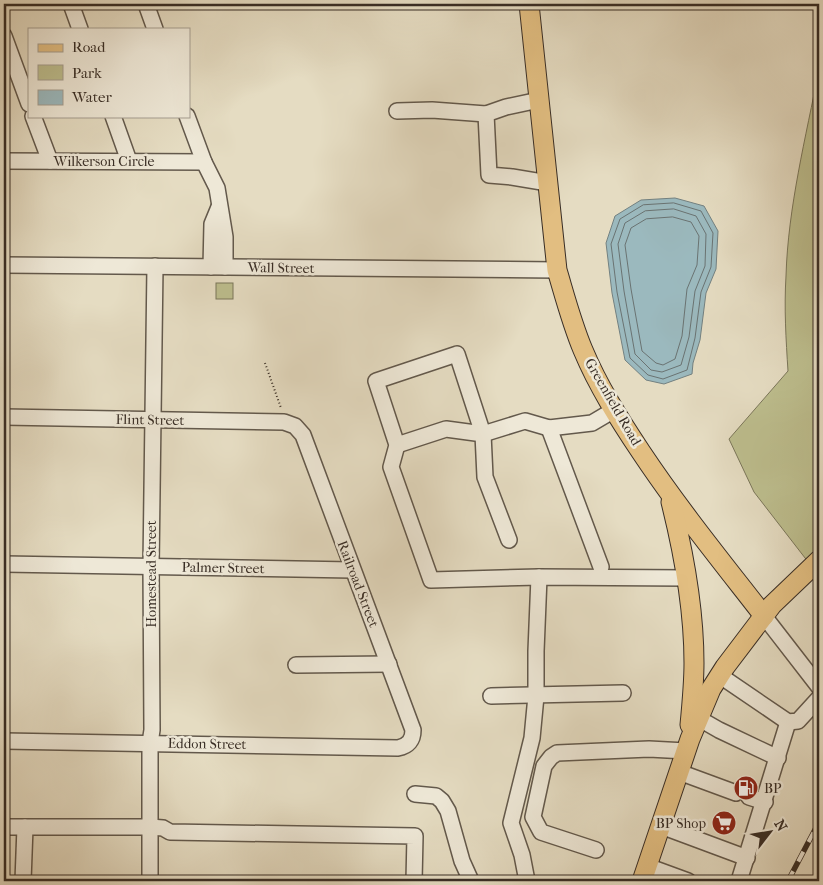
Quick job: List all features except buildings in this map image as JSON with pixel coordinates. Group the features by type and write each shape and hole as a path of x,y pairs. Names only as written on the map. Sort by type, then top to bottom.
{"main road":[{"name":"Greenfield Road","path":"529,4 558,270 568,311 600,386 614,410 669,493 764,616"},
{"path":"669,493 680,536 691,616 694,661 688,745"},
{"path":"644,874 698,718 720,675 778,598 819,560"}],"street":[{"path":"71,4 80,28"},
{"path":"146,4 155,28"},
{"path":"4,36 28,101"},
{"path":"397,110 432,110 486,114 506,107 539,100"},
{"path":"486,114 489,175 548,183"},
{"path":"34,118 50,161"},
{"path":"113,118 129,161"},
{"path":"188,118 204,162 217,188 225,236 218,267"},
{"name":"Wilkerson Circle","path":"4,161 204,162"},
{"name":"Wall Street","path":"4,265 558,270"},
{"name":"Homestead Street","path":"150,881 150,743 152,730 150,566 155,266"},
{"path":"509,540 485,477 483,434 456,354 376,380 397,445 391,467 430,580 538,577 686,578"},
{"path":"397,445 446,429 483,434 525,421 549,428 592,423 614,410"},
{"name":"Flint Street","path":"4,417 284,422 295,426"},
{"name":"Railroad Street","path":"295,426 303,435 413,730 413,736 409,743"},
{"path":"549,428 601,567"},
{"name":"Palmer Street","path":"4,564 352,570"},
{"path":"527,881 522,855 511,823 532,738 536,696 538,577"},
{"path":"764,616 819,687"},
{"path":"296,665 389,664"},
{"path":"720,675 788,722 798,720 819,698"},
{"path":"491,696 623,693"},
{"path":"698,718 778,758"},
{"path":"739,881 765,802 788,722"},
{"name":"Eddon Street","path":"4,741 398,748 409,743"},
{"path":"596,850 541,832 533,817 544,766 551,757 558,753 567,752 649,749 688,745"},
{"path":"679,772 765,802"},
{"path":"415,794 436,796 442,801 448,811 462,861 471,881"},
{"path":"660,826 747,858"},
{"path":"4,827 150,827 163,828 170,832 416,836 414,881"},
{"path":"23,881 24,827"},
{"path":"644,874 688,881"}],"path":[{"path":"265,363 281,408"}],"green space":[{"path":"819,69 819,576 754,492 729,439 788,371 785,312 787,250 798,172"},
{"path":"216,283 233,283 233,299 216,299"}],"water":[{"path":"675,198 704,206 718,231 716,269 706,293 700,340 693,363 692,374 664,384 646,380 625,360 612,293 606,243 615,216 641,200"}],"railway":[{"path":"788,881 819,822"}],"place":[{"name":"BP","path":"746,788"},
{"name":"BP Shop","path":"724,823"}]}
